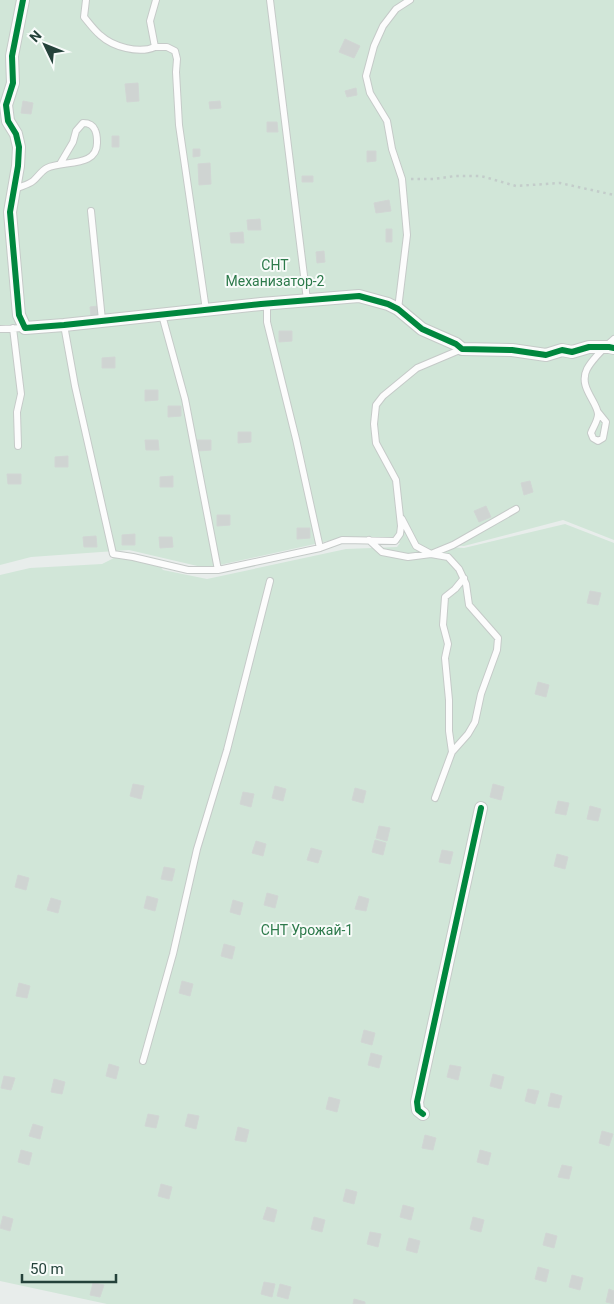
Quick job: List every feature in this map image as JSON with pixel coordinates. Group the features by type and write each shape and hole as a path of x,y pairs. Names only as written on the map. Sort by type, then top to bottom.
{"street":[{"path":"23,0 12,56 12,82 6,105 8,121 16,134 19,147 18,166 10,212 19,328 64,325 267,303 359,296 388,304 398,309 422,329 456,344 462,349 512,350 546,355 562,350 572,352 589,347 611,345"},
{"path":"423,1114 418,1110 417,1102 481,808"}],"lane":[{"path":"86,0 84,17 101,36 122,47 149,50 155,47 167,46 175,51 177,59 179,125 206,310"},
{"path":"155,47 150,21 156,0"},
{"path":"270,0 307,300"},
{"path":"398,309 407,235 402,180 392,149 387,121 370,93 366,76 374,46 383,26 396,9 410,0"},
{"path":"14,189 32,181 46,168 60,164 75,163 94,155 97,143 93,126 83,123 76,131 73,142 60,164"},
{"path":"91,211 102,320"},
{"path":"267,303 267,322 296,439 320,548"},
{"path":"162,315 185,398 218,570"},
{"path":"64,325 75,386 113,554 188,570 218,570 320,548 342,540 395,541 400,534 401,526 396,480 376,443 374,424 376,405 383,396 417,368 462,349"},
{"path":"0,329 19,328 21,394 17,412 18,446"},
{"path":"598,412 587,390 585,379 587,369 611,345"},
{"path":"369,540 382,552 408,558 430,554 452,545 516,509"},
{"path":"399,514 416,546 430,554 448,557 459,569 466,584 469,605 498,638 497,650 480,694 475,722 468,734 452,752 435,798"},
{"path":"452,752 445,658 448,644 442,625 445,597 464,578"},
{"path":"144,1061 197,849 227,750 270,581"}],"path":[{"path":"402,180 481,176 516,186 560,183 614,195"}],"green space":[{"path":"0,0 614,0 614,540 563,520 464,546 446,545 448,547 464,548 565,524 614,543 614,1304 107,1304 0,1281 0,575 30,568 102,564 114,558 136,554 159,565 163,570 207,579 346,549 397,547 400,543 342,538 206,568 129,550 31,557 0,565"}],"building":[{"path":"345,39 360,46 354,58 339,52"},
{"path":"138,83 139,101 127,102 125,84"},
{"path":"356,88 357,95 347,97 345,91"},
{"path":"23,101 33,103 31,114 21,113"},
{"path":"220,101 221,108 210,109 209,102"},
{"path":"267,122 277,122 278,132 267,132"},
{"path":"112,136 119,136 119,147 112,147"},
{"path":"193,149 200,149 200,156 193,157"},
{"path":"367,151 376,151 376,161 367,162"},
{"path":"210,163 211,184 199,185 198,164"},
{"path":"302,176 313,176 313,182 302,182"},
{"path":"389,200 391,211 376,213 374,203"},
{"path":"260,219 261,230 248,230 247,220"},
{"path":"386,229 392,229 392,242 386,242"},
{"path":"243,232 244,243 231,243 230,233"},
{"path":"324,251 325,262 317,263 316,252"},
{"path":"98,306 99,317 91,317 90,307"},
{"path":"279,331 292,331 292,341 279,342"},
{"path":"115,357 115,368 102,368 102,358"},
{"path":"145,390 158,390 158,400 145,401"},
{"path":"168,406 181,406 181,416 168,417"},
{"path":"238,432 251,432 251,442 238,443"},
{"path":"145,440 158,440 159,450 146,450"},
{"path":"197,440 211,440 211,450 198,451"},
{"path":"68,456 68,467 55,467 55,457"},
{"path":"7,474 21,474 21,484 8,484"},
{"path":"173,476 173,487 160,487 160,477"},
{"path":"530,481 533,492 524,495 521,483"},
{"path":"486,506 491,517 479,522 474,511"},
{"path":"217,515 230,515 230,525 217,526"},
{"path":"297,528 310,528 310,538 297,539"},
{"path":"135,534 135,545 122,545 122,535"},
{"path":"96,536 97,547 84,547 83,537"},
{"path":"159,537 172,537 173,547 160,548"},
{"path":"590,591 601,593 598,605 587,603"},
{"path":"538,682 549,685 546,697 535,694"},
{"path":"133,784 144,786 141,799 130,796"},
{"path":"493,784 504,787 501,800 490,797"},
{"path":"275,786 286,789 283,801 272,798"},
{"path":"355,788 366,791 363,803 352,800"},
{"path":"243,792 254,794 251,807 240,804"},
{"path":"558,801 569,803 566,815 555,813"},
{"path":"590,806 601,809 598,821 587,819"},
{"path":"379,826 390,828 387,841 376,838"},
{"path":"375,840 386,843 383,855 372,852"},
{"path":"256,841 266,844 263,856 252,853"},
{"path":"311,848 322,851 318,863 307,860"},
{"path":"442,850 453,852 450,864 439,862"},
{"path":"557,854 568,857 565,869 554,866"},
{"path":"164,867 175,869 172,881 161,879"},
{"path":"18,875 29,878 26,890 15,887"},
{"path":"267,893 278,896 275,908 264,905"},
{"path":"147,896 158,899 155,911 144,908"},
{"path":"359,896 369,899 366,911 355,909"},
{"path":"51,898 61,901 58,913 47,910"},
{"path":"233,900 243,903 240,915 230,912"},
{"path":"224,944 235,947 232,959 221,956"},
{"path":"182,981 193,984 190,996 179,993"},
{"path":"19,983 30,986 27,998 16,996"},
{"path":"364,1030 375,1033 372,1045 361,1042"},
{"path":"371,1053 382,1056 379,1068 368,1065"},
{"path":"109,1064 119,1067 116,1079 106,1076"},
{"path":"450,1065 461,1067 458,1080 447,1077"},
{"path":"493,1074 504,1077 501,1089 490,1086"},
{"path":"4,1076 15,1078 11,1090 1,1088"},
{"path":"54,1079 65,1082 62,1094 51,1092"},
{"path":"528,1089 539,1091 535,1104 525,1101"},
{"path":"551,1093 562,1096 559,1108 548,1106"},
{"path":"329,1097 340,1100 337,1112 326,1109"},
{"path":"148,1114 159,1116 156,1128 145,1126"},
{"path":"188,1114 199,1116 196,1129 185,1126"},
{"path":"33,1124 43,1127 40,1139 29,1136"},
{"path":"238,1127 249,1130 246,1142 235,1140"},
{"path":"602,1131 613,1134 609,1146 599,1143"},
{"path":"425,1135 436,1138 433,1150 422,1148"},
{"path":"21,1150 32,1153 29,1165 18,1162"},
{"path":"480,1150 491,1153 488,1165 477,1162"},
{"path":"562,1165 572,1167 569,1179 558,1177"},
{"path":"161,1184 172,1187 169,1199 158,1196"},
{"path":"346,1189 357,1192 354,1204 343,1201"},
{"path":"403,1205 414,1208 411,1220 400,1217"},
{"path":"267,1207 277,1210 274,1222 263,1219"},
{"path":"3,1216 13,1219 10,1231 0,1228"},
{"path":"314,1217 325,1220 322,1232 311,1229"},
{"path":"473,1217 484,1220 481,1232 470,1229"},
{"path":"370,1232 381,1234 378,1247 367,1244"},
{"path":"546,1233 557,1236 554,1248 543,1245"},
{"path":"409,1238 420,1241 417,1253 406,1250"},
{"path":"538,1267 549,1270 546,1282 535,1279"},
{"path":"572,1275 583,1278 580,1290 569,1287"},
{"path":"264,1282 275,1284 272,1297 261,1294"},
{"path":"93,1283 104,1285 100,1297 90,1295"},
{"path":"280,1284 291,1287 288,1299 277,1296"},
{"path":"609,1289 614,1291 614,1304 606,1302"},
{"path":"354,1299 365,1302 365,1304 353,1304"}],"cycle path":[{"path":"23,0 12,56 13,83 6,105 8,121 16,134 19,147 18,166 10,212 19,315 25,328 359,296 388,304 398,309 422,329 456,344 462,349 512,350 546,355 562,350 572,352 589,347 614,348"},
{"path":"423,1114 418,1110 417,1102 481,808"}],"park label":[{"name":"СНТ Механизатор-2","path":"275,274"},
{"name":"СНТ Урожай-1","path":"307,930"}]}
